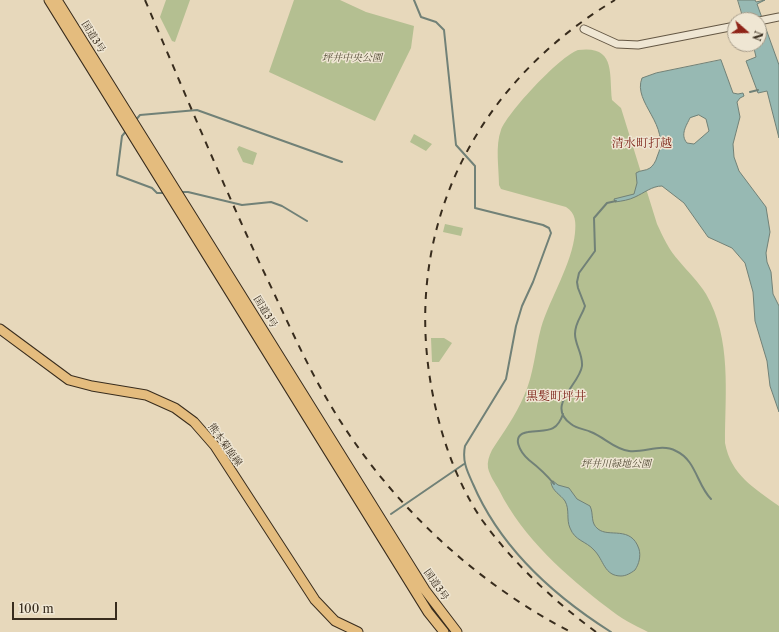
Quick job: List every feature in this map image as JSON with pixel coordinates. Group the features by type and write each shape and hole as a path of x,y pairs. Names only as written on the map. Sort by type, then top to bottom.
{"main road":[{"name":"国道3号","path":"49,0 428,612 444,632"},
{"name":"国道3号","path":"58,0 425,590 457,632"},
{"name":"熊本菊鹿線","path":"0,329 69,380 92,386 146,395 175,408 194,422 215,446 315,600 335,621 358,632"}],"street":[{"path":"767,20 777,18"},
{"path":"584,29 617,44 638,45 727,28"}],"green space":[{"path":"166,0 190,0 175,42 172,41 160,17"},
{"name":"坪井中央公園","path":"294,0 340,0 366,12 414,26 411,48 375,121 269,72"},
{"name":"坪井川緑地公園","path":"578,50 599,52 605,57 610,71 612,100 621,108 657,224 672,252 703,289 714,311 720,329 725,367 725,443 728,454 732,464 745,480 779,506 779,632 648,632 632,624 617,615 592,596 547,555 520,524 509,508 489,471 488,459 491,452 517,410 527,388 541,328 570,257 575,229 574,215 566,207 501,189 499,185 499,136 513,111 535,86 559,62"},
{"path":"414,134 432,144 426,151 410,142"},
{"path":"239,146 257,153 253,165 243,162 237,149"},
{"path":"445,224 463,228 461,236 443,232"},
{"path":"431,338 444,338 452,343 439,362 432,362"}],"water":[{"path":"738,0 755,0 756,2 765,0 757,4 760,12 742,12"},
{"path":"767,32 779,65 779,138 767,91 758,93 746,61 756,57 755,52 767,52"},
{"path":"721,60 733,93 743,93 744,96 737,102 740,117 733,144 734,157 739,171 766,207 770,232 766,253 767,262 771,272 773,294 779,306 779,412 770,386 767,361 755,321 753,292 745,263 732,248 708,237 684,203 662,186 651,188 630,199 615,202 614,199 634,194 637,183 636,173 650,168 657,159 660,145 660,135 646,106 640,87 642,78 656,73","holes":["699,115 706,119 709,131 694,144 687,143 684,134 685,127 690,118"]},
{"path":"553,481 558,485 569,488 577,499 590,506 594,524 598,529 608,533 620,533 631,537 639,549 640,554 639,563 635,570 623,576 611,573 605,567 594,550 575,536 569,525 568,511 565,501 553,489 551,483"}],"waterway":[{"path":"414,0 421,17 436,22 444,30 456,145 475,166 475,208 543,225 549,228 551,233 533,282 522,306 516,326 506,379 465,446 464,456 466,466 484,507 498,529 514,549 549,586 569,603 611,632"},
{"path":"750,92 758,90"},
{"path":"135,121 140,115 197,110 342,162"},
{"path":"127,130 122,136 117,175 152,188 157,193 165,193"},
{"path":"180,192 188,192 242,205 271,202 282,206 307,221"},
{"path":"616,201 607,203 594,218 595,251 579,273 577,282 578,288 585,306 577,323 575,334 582,366 580,373 566,395 561,410 564,417 573,426 596,434 624,450 635,451 665,448 683,455 692,466 702,487 711,499"},
{"path":"554,484 526,457 520,449 518,440 522,434 549,430 553,428 560,421 563,414"},
{"path":"391,514 464,464"}],"railway":[{"path":"145,0 216,167 294,337 331,406 353,441 378,474 435,536 500,589 535,612 571,632"},
{"path":"596,632 549,594 507,552 472,505 449,455 434,402 425,326 429,268 441,214 461,163 489,115 525,72 567,33 615,0"}],"district":[{"name":"清水町打越","path":"642,144"},
{"name":"黒髪町坪井","path":"556,397"}]}
